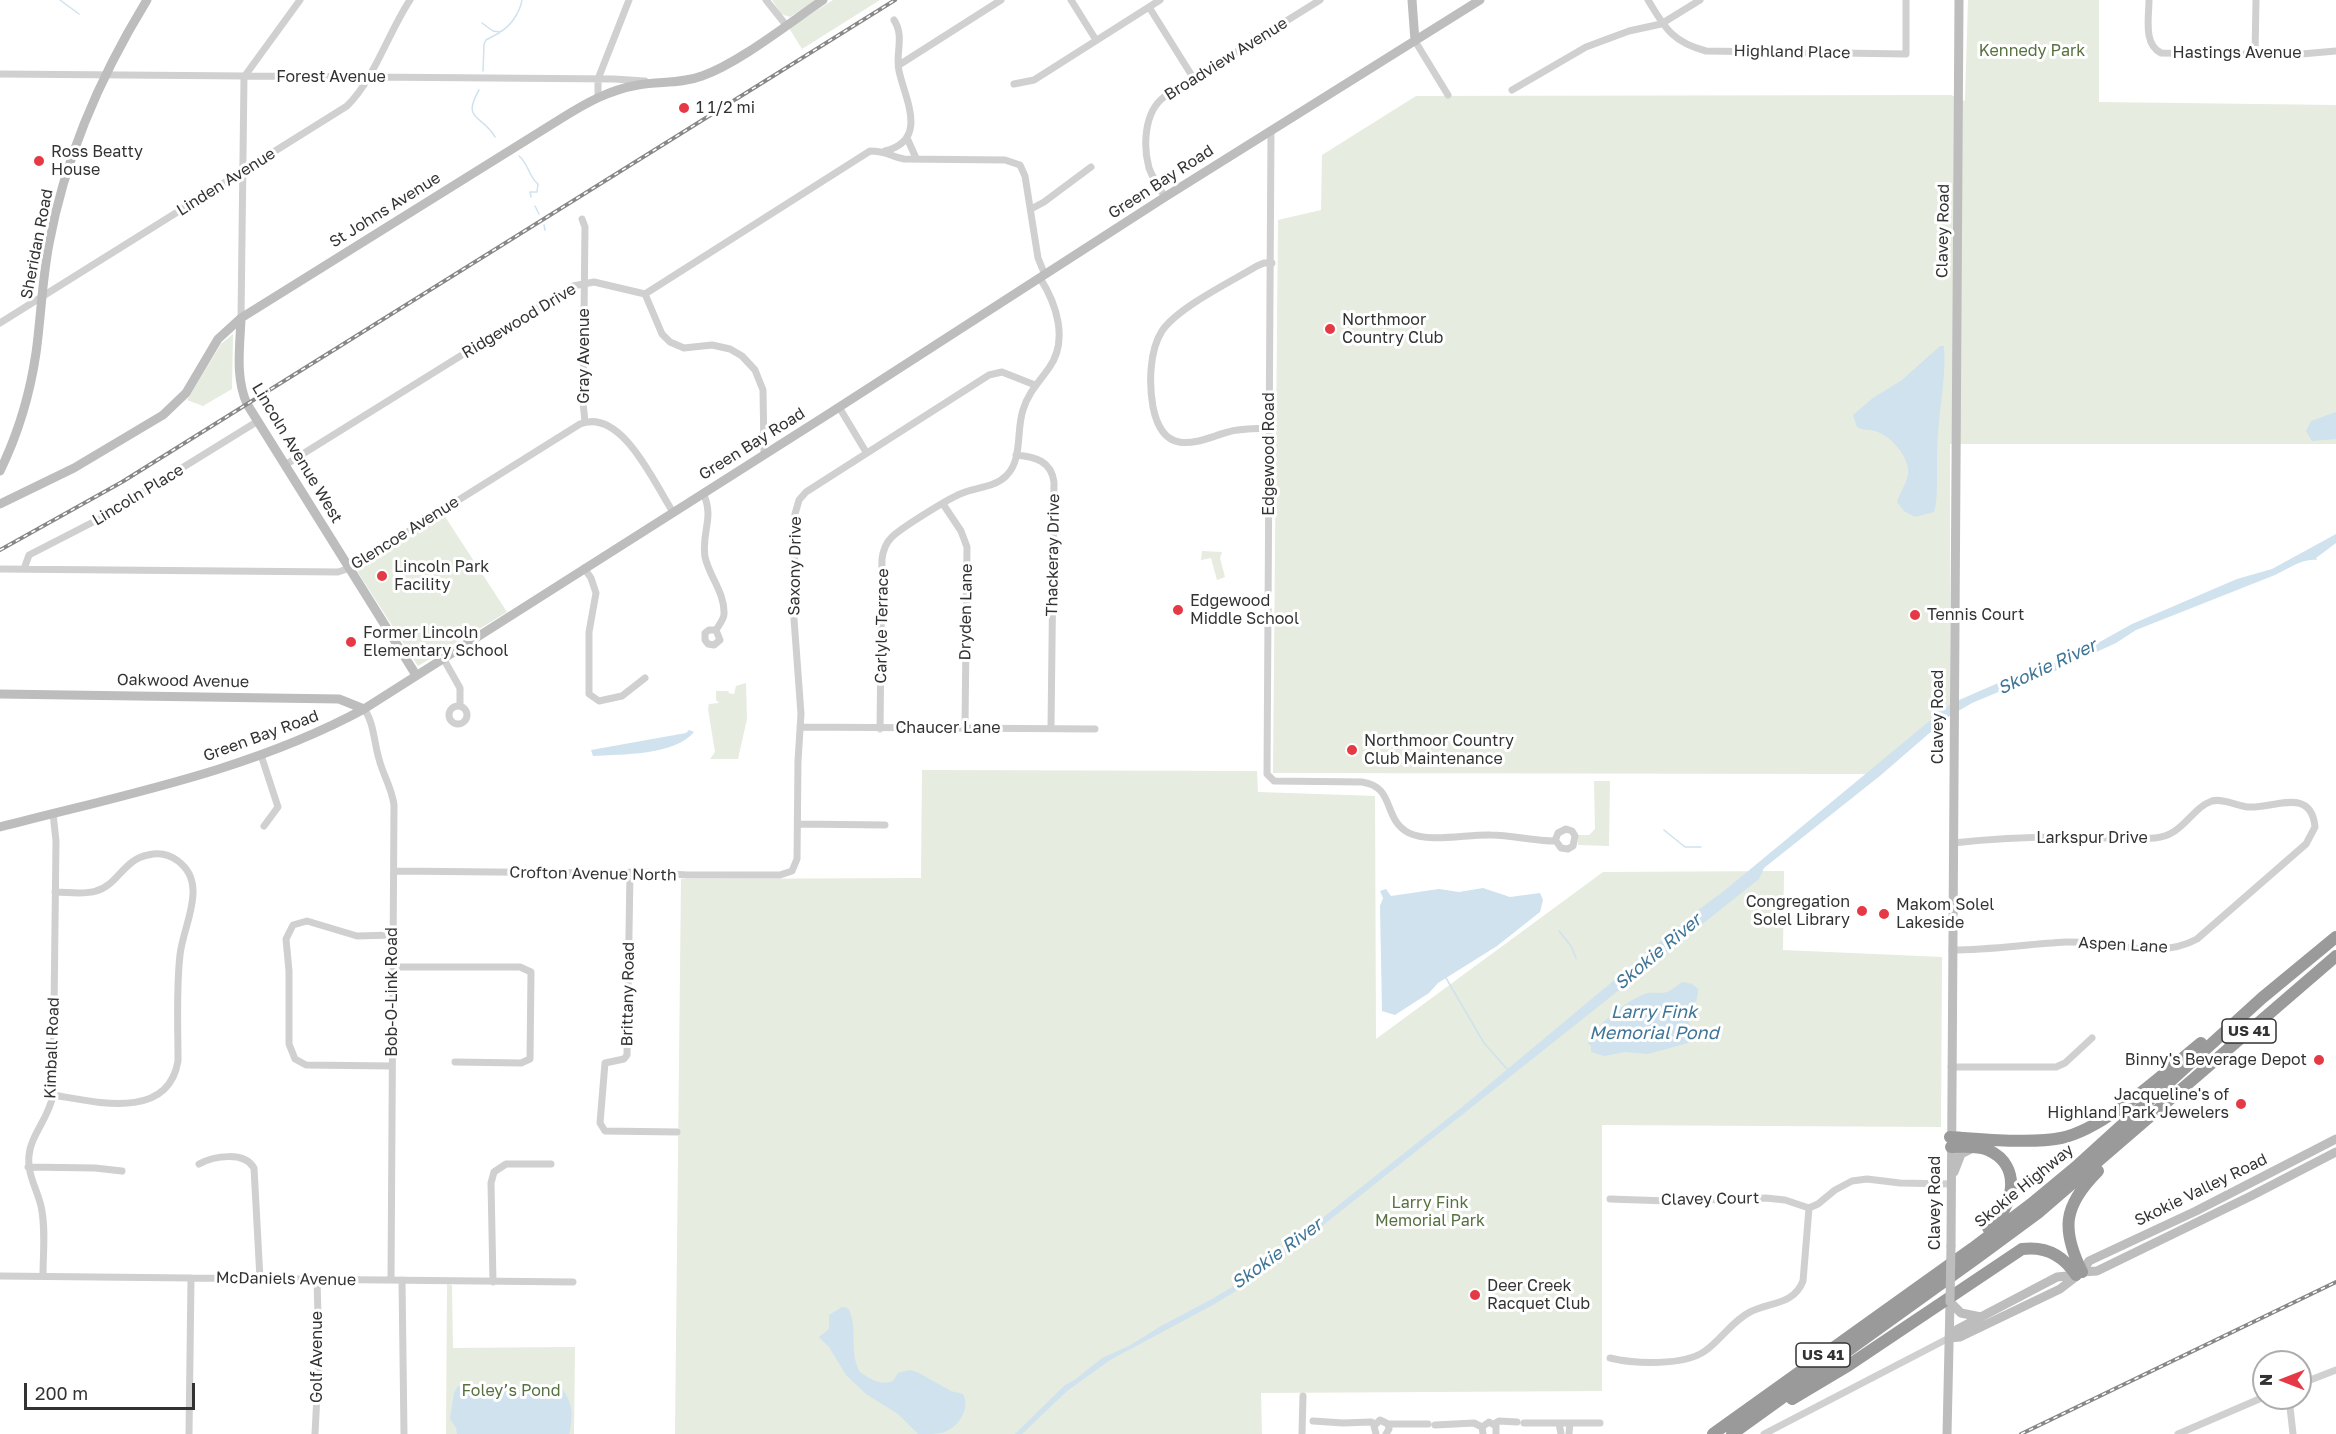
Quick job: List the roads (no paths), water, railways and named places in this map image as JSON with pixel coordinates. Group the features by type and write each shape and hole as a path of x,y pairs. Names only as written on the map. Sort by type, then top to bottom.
{"highway":[{"name":"Skokie Highway","path":"1713,1434 2031,1204 2078,1165 2262,998 2336,937"},
{"name":"Skokie Highway","path":"1732,1434 2029,1219 2336,956"},
{"path":"1950,1142 2050,1140 2080,1132 2105,1118 2225,1024 2262,998"},
{"path":"2079,1273 2068,1235 2069,1219 2075,1201 2088,1181 2162,1107"},
{"path":"1864,1325 1894,1298 1992,1226 2006,1208 2012,1187 2007,1168 1993,1153 1978,1147 1950,1142"},
{"path":"1738,1434 1849,1365 2022,1249 2041,1248 2050,1251 2079,1273"}],"main road":[{"name":"Sheridan Road","path":"0,471 19,423 32,378 50,238 62,189 78,140 105,75 147,0"},
{"name":"St Johns Avenue","path":"0,504 84,463 163,415 186,393 218,339 241,318 598,97 639,85 679,81 705,75 718,69 823,0"},
{"path":"1412,0 1415,41"},
{"name":"Green Bay Road","path":"0,827 183,779 261,755 330,727 364,709 1165,197 1480,0"},
{"name":"Clavey Road","path":"1947,1434 1951,1246 1959,0"},
{"name":"Lincoln Avenue West","path":"241,318 240,386 247,404 416,675"},
{"name":"Oakwood Avenue","path":"0,694 339,699 364,709"},
{"name":"Skokie Valley Road","path":"1949,1338 1960,1337 2060,1289 2089,1261 2336,1139"},
{"path":"1951,1183 1961,1154 1978,1147"},
{"name":"Skokie Valley Road","path":"1949,1338 1958,1329 2057,1277 2097,1271 2336,1152"},
{"path":"2305,1155 2310,1166"},
{"path":"1950,1302 1961,1313 1983,1317"}],"street":[{"path":"244,77 300,0"},
{"name":"Linden Avenue","path":"0,323 347,106 360,92 391,31 410,0"},
{"path":"598,97 598,79 630,0"},
{"path":"766,0 786,25"},
{"path":"899,65 1001,0"},
{"path":"1071,0 1096,40"},
{"path":"1014,84 1034,80 1160,0"},
{"name":"Broadview Avenue","path":"1165,197 1148,164 1149,118 1156,104 1320,0"},
{"name":"Highland Place","path":"1648,0 1661,24 1680,41 1706,51 1906,54 1906,0"},
{"path":"1512,90 1593,43 1629,31 1661,24 1700,0"},
{"name":"Hastings Avenue","path":"2149,0 2149,38 2151,46 2157,51 2169,54 2255,55 2336,51"},
{"path":"2255,55 2256,0"},
{"path":"1149,7 1194,79"},
{"path":"764,453 763,390 755,370 742,356 730,349 712,345 684,348 670,342 662,334 645,294 867,152 885,151 898,146 907,138 910,128 910,105 899,65 900,34 894,20"},
{"path":"1415,41 1448,95"},
{"name":"Forest Avenue","path":"0,74 598,79 661,82"},
{"name":"Lincoln Avenue West","path":"241,318 244,77"},
{"name":"Edgewood Road","path":"1271,131 1272,263 1266,762 1268,776 1274,781 1374,784 1383,791 1397,824 1418,836 1492,835 1556,841"},
{"path":"907,138 916,158"},
{"path":"885,151 898,158 1015,162 1026,176 1042,276 1055,305 1058,318 1058,344 1050,366 1035,385 1022,412 1016,455"},
{"path":"1031,209 1091,167"},
{"name":"Gray Avenue","path":"582,219 585,227 583,402 585,422"},
{"path":"1269,428 1238,430 1193,442 1176,442 1163,434 1159,427 1154,412 1152,391 1156,343 1168,323 1257,266 1272,263"},
{"name":"Ridgewood Drive","path":"285,465 568,289 594,282 645,294"},
{"name":"Saxony Drive","path":"792,871 797,859 801,697 794,619 796,507 806,492 988,375 1002,372 1035,385"},
{"path":"839,407 866,452"},
{"name":"Lincoln Place","path":"24,569 29,555 100,518 258,421"},
{"path":"585,422 607,425 624,436 673,512"},
{"name":"Glencoe Avenue","path":"0,569 338,572 350,568 585,422"},
{"name":"Carlyle Terrace","path":"880,729 883,552 887,543 895,534 962,493 1001,480 1010,472 1016,455"},
{"name":"Thackeray Drive","path":"1016,455 1043,461 1053,474 1052,728"},
{"path":"703,493 709,506 710,516 705,556 717,583 724,613 716,630"},
{"name":"Dryden Lane","path":"944,504 961,531 966,547 965,727"},
{"path":"584,568 591,578 596,593 589,632 589,694 599,701 622,696 645,678"},
{"path":"443,658 460,688 460,705"},
{"name":"Bob-O-Link Road","path":"364,709 393,799 391,1280"},
{"name":"Chaucer Lane","path":"800,727 1095,729"},
{"path":"261,755 278,807 264,826"},
{"name":"Larkspur Drive","path":"1953,843 2061,837 2156,838 2172,833 2213,801 2249,807 2291,802"},
{"name":"Aspen Lane","path":"1952,950 2079,942 2166,949 2189,943 2217,922 2311,838 2315,827 2312,813 2302,804 2291,802"},
{"name":"Kimball Road","path":"28,1167 32,1142 48,1114 53,1095 56,822 53,813"},
{"path":"798,824 885,825"},
{"path":"53,1095 106,1102 139,1102 157,1096 171,1082 176,1073 178,1061 179,956 194,889 182,865 167,855 157,853 132,861 107,885 97,891 55,892"},
{"name":"Crofton Avenue North","path":"394,871 630,872 687,876 780,876 792,871"},
{"name":"Brittany Road","path":"630,872 627,1055 624,1059 605,1063 600,1123 605,1131 677,1132"},
{"path":"392,1066 306,1065 295,1059 289,1044 289,971 286,939 293,925 307,921 357,936 393,935"},
{"path":"393,967 520,967 531,972 530,1059 521,1063 455,1062"},
{"path":"1951,1067 2056,1067 2065,1063 2092,1038"},
{"path":"199,1164 217,1157 241,1158 249,1161 254,1168 260,1279"},
{"path":"493,1281 491,1194 494,1172 506,1164 551,1164"},
{"path":"43,1276 41,1207 28,1167 87,1167 122,1171"},
{"path":"1610,1358 1656,1362 1678,1361 1697,1355 1714,1344 1745,1315 1790,1298 1799,1291 1806,1268 1809,1208 1852,1181 1867,1179 1900,1183 1951,1183"},
{"name":"Clavey Court","path":"1610,1199 1668,1201 1766,1198 1785,1200 1809,1208"},
{"name":"McDaniels Avenue","path":"0,1276 573,1282"},
{"path":"189,1434 191,1278"},
{"name":"Golf Avenue","path":"315,1434 320,1355 317,1280"},
{"path":"402,1280 404,1434"},
{"name":"Skokie Valley Road","path":"1764,1434 1949,1338"},
{"path":"2312,1379 2336,1370"},
{"path":"1302,1434 1303,1396"},
{"path":"2178,1434 2252,1402"},
{"path":"2290,1410 2293,1434"},
{"path":"1376,1434 1373,1429 1375,1424 1382,1420 1388,1424"},
{"path":"1313,1421 1371,1422 1375,1424"},
{"path":"1494,1424 1498,1421 1600,1423"},
{"path":"1388,1424 1392,1422 1474,1423 1482,1430 1489,1422 1497,1428 1496,1434"},
{"path":"1559,1423 1561,1434"},
{"path":"1569,1434 1570,1423"},
{"path":"1386,1434 1389,1429 1388,1424"}],"water":[{"path":"1940,346 1944,346 1944,368 1937,443 1936,504 1934,512 1915,517 1904,511 1897,502 1908,475 1903,455 1893,442 1881,433 1857,427 1853,415 1873,398 1902,380"},
{"path":"2336,412 2336,439 2312,441 2306,431 2311,421"},
{"name":"Skokie River","path":"2336,534 2336,543 2316,558 2317,560 2301,562 2275,575 2136,630 2116,643 2031,682 2020,683 1972,703 1948,717 1881,775 1764,868 1759,879 1254,1280 1211,1306 1110,1360 1067,1391 1022,1434 1015,1434 1065,1385 1102,1358 1129,1346 1212,1299 1262,1266 1461,1108 1950,704 2005,680 2033,673 2096,644 2132,624 2237,579 2272,569"},
{"path":"689,730 694,732 685,740 661,750 593,756 591,750 686,733"},
{"path":"1483,888 1510,897 1540,893 1543,900 1540,912 1497,946 1438,983 1429,993 1395,1015 1382,1011 1380,906 1383,898 1380,891 1386,889 1391,896 1439,889 1459,892"},
{"name":"Larry Fink Memorial Pond","path":"1683,982 1692,984 1698,989 1689,1016 1692,1037 1688,1043 1648,1054 1625,1052 1604,1056 1591,1052 1591,1046 1588,1044 1591,1037 1604,1021 1623,1006 1648,993 1667,992"},
{"path":"842,1307 848,1308 851,1316 856,1364 860,1372 884,1383 893,1381 898,1373 910,1370 951,1391 963,1394 964,1412 953,1427 942,1433 918,1434 898,1414 866,1394 846,1375 829,1347 819,1337 829,1329 829,1315"},
{"name":"Foley’s Pond","path":"458,1386 489,1392 537,1386 540,1389 561,1387 571,1408 570,1432 569,1434 457,1434 450,1419 454,1393"}],"waterway":[{"path":"60,0 79,14"},
{"path":"482,23 493,31 500,32 514,18 522,0"},
{"path":"483,71 484,44 486,40 499,33"},
{"path":"479,90 472,107 473,113 495,137"},
{"path":"519,156 538,184 537,192 530,192 531,197"},
{"path":"535,206 539,214"},
{"path":"544,225 545,230"},
{"path":"1664,830 1685,847 1701,847"},
{"path":"1559,931 1571,946 1576,958"},
{"path":"1446,978 1484,1043 1507,1069"}],"railway":[{"path":"0,550 122,482 895,0"},
{"path":"2021,1434 2336,1282"}],"place":[{"name":"1 1/2 mi","path":"684,108"},
{"name":"Ross Beatty House","path":"39,161"},
{"name":"Northmoor Country Club","path":"1330,329"},
{"name":"Lincoln Park Facility","path":"382,576"},
{"name":"Edgewood Middle School","path":"1178,610"},
{"name":"Tennis Court","path":"1915,615"},
{"name":"Former Lincoln Elementary School","path":"351,642"},
{"name":"Northmoor Country Club Maintenance","path":"1352,750"},
{"name":"Congregation Solel Library","path":"1862,911"},
{"name":"Makom Solel Lakeside","path":"1884,914"},
{"name":"Binny's Beverage Depot","path":"2319,1060"},
{"name":"Jacqueline's of Highland Park Jewelers","path":"2241,1104"},
{"name":"Deer Creek Racquet Club","path":"1475,1295"}],"park label":[{"name":"Kennedy Park","path":"2032,51"},
{"name":"Larry Fink Memorial Park","path":"1430,1212"}]}
